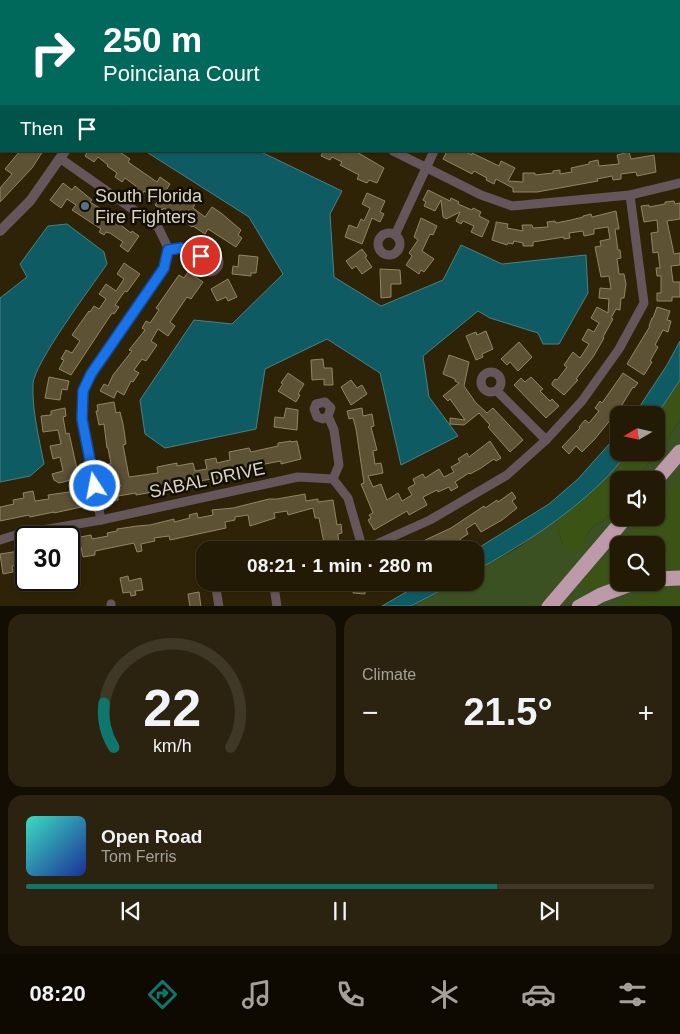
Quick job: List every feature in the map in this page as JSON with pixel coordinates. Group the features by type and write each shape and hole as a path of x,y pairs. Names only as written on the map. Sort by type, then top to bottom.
{"highway":[{"path":"664,471 680,452"},
{"path":"549,606 619,526"},
{"path":"665,579 680,578"},
{"path":"579,606 610,591"}],"street":[{"path":"395,152 481,195 512,206 630,195 680,183"},
{"path":"395,234 434,152"},
{"path":"0,231 30,201 63,155 158,227 168,250 164,268 91,374 83,391 82,419 101,520"},
{"path":"328,416 334,430 339,465 333,479 348,498 363,550 430,520 507,475 546,440 582,401 619,349 644,303 630,195"},
{"path":"168,250 181,248 201,256"},
{"path":"497,390 546,440"},
{"name":"SABAL DRIVE","path":"0,540 19,534 101,520 298,477 333,479"},
{"path":"216,591 219,606"},
{"path":"275,591 277,606"}],"green space":[{"path":"680,380 680,420 665,444 665,406 663,406"},
{"path":"680,420 680,445 658,471 642,471 651,461 665,461 665,444"},
{"path":"680,456 680,572 665,573 665,536 613,536 621,526 665,526 665,474"},
{"path":"621,461 651,461 642,471 612,471"},
{"path":"610,473 610,513 604,521 596,524 589,531 583,548 576,553 569,553 563,546 556,520"},
{"path":"680,475 680,570 665,571 665,536 628,536 637,526 665,526 665,499"},
{"path":"610,513 610,526 612,526 543,606 413,606 440,591 484,591 484,566 516,549 556,520 563,546 583,547 589,531 596,524 604,521"},
{"path":"610,539 610,586 569,606 553,606"},
{"path":"610,553 610,584 588,590 577,585 582,574"},
{"path":"680,583 680,606 590,606 630,591 665,591 665,584"},
{"path":"680,587 680,606 619,606 636,596"}],"water":[{"path":"147,152 261,152 342,191 330,214 334,277 381,306 443,280 461,245 502,264 586,255 588,293 559,344 543,344 538,333 490,318 478,311 423,356 429,397 458,436 401,465 380,373 327,339 265,369 256,429 165,448 145,434 140,400 194,320 232,324 283,274 249,217"},
{"path":"67,224 104,252 107,264 53,343 36,374 33,384 34,404 44,464 30,476 0,482 0,298 27,277 20,264 48,226"},
{"path":"680,341 680,380 663,406 640,406 667,365"},
{"path":"610,443 610,461 621,461 603,481 558,519 509,552 484,566 484,544 549,504 578,479"},
{"path":"408,591 440,591 411,606 382,606"}],"building":[{"path":"19,152 42,152 32,168 0,202 0,188 12,174 5,169"},
{"path":"87,152 120,152 130,159 128,162 157,182 160,177 170,184 165,192 174,199 178,193 195,204 193,208 205,217 212,207 221,213 241,230 238,235 242,238 236,247 208,229 205,234 183,221 182,223 164,208 162,210 155,205 159,200 144,191 142,195 135,189 136,186 125,178 122,182 115,177 117,173 98,157 94,162 85,156"},
{"path":"323,152 357,152 384,168 377,183 369,180 367,183 357,179 359,175 340,165 342,162 332,157 330,160 321,156"},
{"path":"446,152 466,152 499,166 501,161 515,168 508,181 523,182 523,173 535,173 535,175 553,173 553,171 560,170 560,174 572,172 571,168 598,160 599,166 619,164 617,155 629,152 631,159 654,155 656,172 637,176 636,172 621,174 621,179 613,180 612,176 597,179 598,181 537,192 513,192 513,188 496,179 494,184 474,171 472,174 443,159"},
{"path":"63,183 72,190 75,186 92,200 90,202 109,214 108,216 131,233 132,231 139,236 128,252 120,246 123,242 110,233 106,232 104,235 99,232 101,229 72,210 76,205 67,199 61,208 50,200"},
{"path":"428,190 450,201 451,198 459,202 458,204 481,212 479,216 489,221 482,237 471,232 474,226 463,221 461,224 456,221 460,212 446,219 443,217 441,200 435,211 424,206 426,202 423,200"},
{"path":"367,193 385,201 380,212 384,214 380,222 372,218 362,244 345,237 349,225 357,228 361,219 364,221 370,208 362,204"},
{"path":"674,201 675,204 680,203 680,219 667,221 674,254 680,253 680,265 671,266 673,282 680,282 680,297 672,297 672,301 657,301 657,293 661,293 661,276 657,276 656,268 660,268 658,252 653,253 651,233 658,232 657,220 644,222 641,206 649,205 649,207"},
{"path":"616,211 619,229 615,229 621,258 617,259 619,274 624,274 626,284 624,298 621,298 620,310 616,309 604,338 593,357 576,379 578,380 564,395 552,383 555,379 557,380 567,367 564,365 573,352 580,358 589,344 582,340 588,329 594,332 599,323 591,318 597,307 608,313 609,299 599,298 600,288 611,289 609,276 601,277 595,247 601,246 600,241 610,239 608,227 594,229 594,234 584,236 583,231 569,233 570,238 564,239 564,237 533,242 533,246 523,246 523,243 514,241 513,244 508,243 507,245 492,240 496,222 508,224 507,228 523,231 522,225 532,225 533,228 548,227 547,222 555,221 556,223 591,214 592,217"},
{"path":"421,218 437,226 433,235 430,234 422,251 434,259 424,272 421,270 419,274 406,265 412,256 409,253 418,240 414,237"},
{"path":"362,249 372,267 362,274 356,266 352,269 346,261"},
{"path":"239,255 258,257 256,273 251,273 251,276 232,274 233,266 238,267"},
{"path":"124,263 140,274 115,305 119,307 114,314 112,313 71,375 59,369 64,360 61,359 66,350 72,353 80,341 72,335 89,311 94,306 99,309 106,299 99,294 106,284 116,291 124,279 117,274"},
{"path":"380,269 400,270 401,284 391,284 391,297 381,298"},
{"path":"188,272 203,282 191,299 187,297 170,322 175,326 168,336 158,329 151,341 157,345 146,361 142,359 134,370 139,373 133,382 131,381 124,395 117,391 114,398 100,391 104,384 108,386 113,375 132,351 129,350 145,330 142,328 146,321 150,323 159,310 156,308 179,275 184,278"},
{"path":"228,279 237,297 228,301 226,297 217,301 211,289"},
{"path":"657,307 670,311 667,320 671,321 668,332 663,330 655,345 658,347 644,375 627,364 650,326"},
{"path":"486,331 493,349 482,354 483,357 476,360 466,336 476,332 477,335"},
{"path":"519,342 532,357 518,371 510,362 507,365 501,359"},
{"path":"449,355 469,362 464,386 476,403 487,413 493,408 523,440 510,452 488,427 490,425 479,413 464,425 450,424 450,418 465,420 450,399 448,401 443,396 459,383 455,379 443,374"},
{"path":"323,359 324,368 332,368 333,385 324,385 324,379 312,380 311,360"},
{"path":"288,373 304,384 296,402 278,391"},
{"path":"623,373 638,383 633,387 621,406 610,406 610,420 594,440 582,452 576,446 569,454 562,447 585,420 589,423 599,411 595,408 600,401 602,403"},
{"path":"49,377 69,381 67,390 62,389 60,400 45,398"},
{"path":"531,377 543,389 540,391 550,401 552,399 559,406 546,418 514,385 521,378 525,382"},
{"path":"351,380 357,388 362,385 367,394 351,405 341,387"},
{"path":"114,402 116,413 120,412 123,424 126,444 123,445 129,477 158,473 157,467 177,463 177,466 193,463 195,471 207,469 205,460 216,458 217,463 230,460 229,452 249,448 251,452 278,446 278,443 291,441 297,441 301,459 281,464 281,461 254,466 254,470 246,471 247,474 240,475 239,470 229,472 229,474 219,476 218,478 181,484 182,487 173,488 173,484 157,487 158,491 118,496 118,500 110,501 108,487 114,486 108,464 111,464 104,424 99,425 96,411 98,411 97,405"},
{"path":"65,408 66,416 63,417 66,434 69,433 79,478 59,483 54,480 52,474 63,471 60,457 53,459 50,446 61,444 58,430 43,432 41,416 51,415 51,411"},
{"path":"286,408 298,410 297,430 274,427 275,417 284,418"},
{"path":"362,408 363,416 372,414 374,426 371,427 377,450 373,451 375,464 381,463 383,473 368,476 373,487 381,484 387,500 398,493 402,501 412,495 408,488 415,484 413,479 423,474 425,478 439,469 444,477 454,472 451,467 460,462 458,459 467,453 469,457 490,441 501,458 496,461 494,459 455,482 458,487 451,491 449,487 438,492 437,490 423,497 427,505 409,515 407,511 374,530 368,520 371,518 369,515 373,513 361,484 364,483 356,429 353,418 349,419 347,411"},
{"path":"82,488 86,506 0,521 0,507 14,504 13,500 24,498 23,493 33,491 35,501 49,499 48,495 76,491 76,489"},
{"path":"512,492 516,498 512,501 517,508 502,520 481,532 475,523 466,529 468,534 460,539 461,541 423,541 451,528 484,506 485,508 497,500 498,502"},
{"path":"305,494 306,501 318,499 318,502 333,500 337,525 341,524 342,533 338,534 339,541 324,541 319,518 315,518 313,508 288,515 287,511 274,513 275,518 250,526 248,515 235,517 235,520 225,522 226,528 170,540 169,536 154,538 155,541 141,544 142,551 137,552 134,543 95,551 95,555 83,557 80,547 80,537 91,535 92,539 108,536 107,533 117,531 117,529 150,525 174,519 174,522 190,518 189,515 197,513 198,518 213,515 212,510 233,508 269,499"},
{"path":"15,552 15,566 12,566 13,572 3,574 0,554"},
{"path":"128,576 129,581 141,578 143,590 135,591 136,595 131,596 130,592 123,593 120,578"},
{"path":"353,591 365,591 365,594 353,593"},
{"path":"199,592 201,606 190,606 188,594"}],"place":[{"name":"South Florida Fire Fighters","path":"85,206"}],"route":[{"path":"95,486 82,419 83,391 91,374 164,268 168,250 181,248 201,256"}]}
